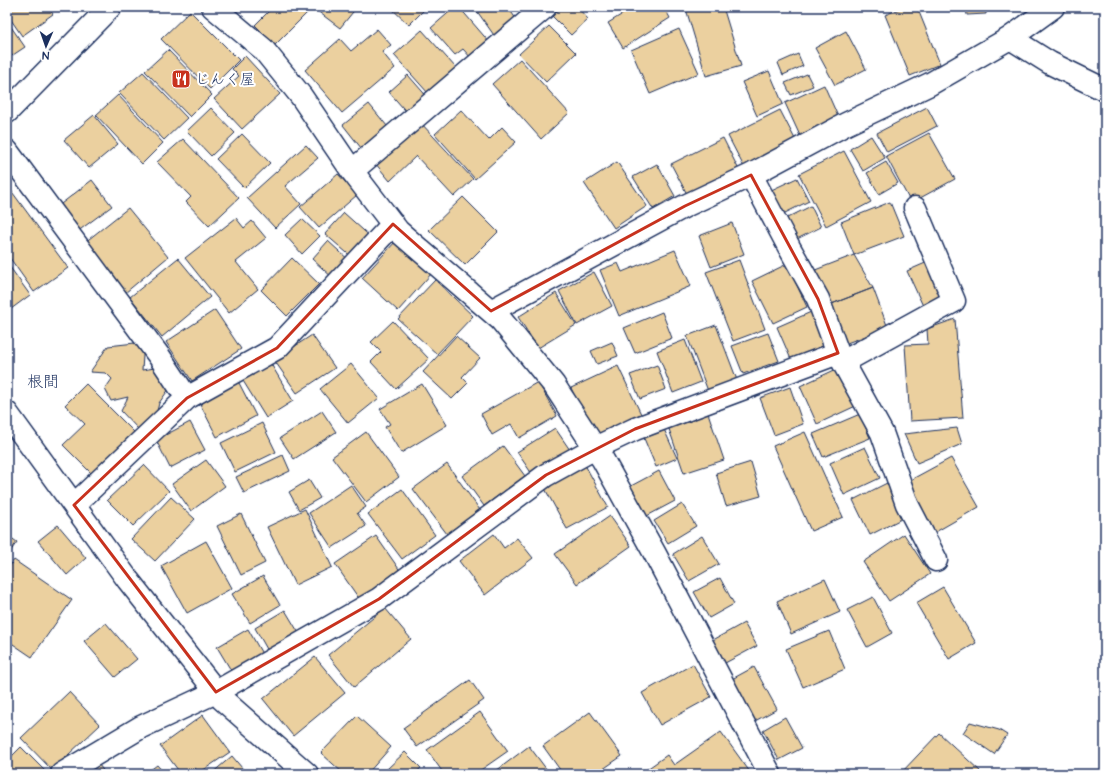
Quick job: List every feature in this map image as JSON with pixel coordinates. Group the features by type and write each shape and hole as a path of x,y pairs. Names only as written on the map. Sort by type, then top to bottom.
{"street":[{"path":"7,112 110,7"},
{"path":"213,7 263,49 301,96 352,171 398,231 501,320 554,385 595,448 655,554 770,774"},
{"path":"352,171 545,7"},
{"path":"491,311 685,206 751,175 846,124 930,84 1010,38 1053,7"},
{"path":"1010,38 1050,63 1105,90"},
{"path":"7,151 159,356 187,398"},
{"path":"751,175 818,299 841,357 882,433 907,504 936,560"},
{"path":"62,774 141,727 216,692 379,599 546,475 595,448 635,429 841,357 954,301 915,208"},
{"path":"74,505 187,398 277,348 393,224"},
{"path":"7,413 128,580 216,692 307,774"}],"highlighted area":[{"path":"751,175 818,299 838,353 635,429 546,475 379,599 216,692 74,505 187,398 277,348 393,224 491,311 685,206"}],"building":[{"path":"7,7 48,7 53,14 22,36 7,14"},
{"path":"273,7 302,7 307,13 275,45 255,25"},
{"path":"312,7 357,7 340,28"},
{"path":"390,7 427,7 409,25"},
{"path":"455,7 459,7 490,43 472,59 463,49 455,55 431,28"},
{"path":"474,7 508,7 518,22 496,38"},
{"path":"562,7 577,7 588,19 571,35 552,16"},
{"path":"634,7 664,7 670,18 623,48 608,23"},
{"path":"694,7 723,7 741,66 706,76 686,9"},
{"path":"904,7 917,7 940,64 910,76 885,15"},
{"path":"966,7 986,7 986,14 967,15"},
{"path":"190,11 239,60 210,89 161,39"},
{"path":"7,21 25,47 7,59"},
{"path":"549,26 576,53 546,82 519,54"},
{"path":"377,29 391,45 382,52 395,68 342,113 305,70 340,39 351,51"},
{"path":"679,29 699,73 650,94 631,50"},
{"path":"422,30 456,68 428,93 394,55"},
{"path":"846,31 866,69 835,85 815,48"},
{"path":"168,50 212,95 190,117 145,71"},
{"path":"798,54 803,66 783,75 778,63"},
{"path":"245,56 280,94 242,129 214,99 239,76 232,69"},
{"path":"520,59 569,113 541,139 492,84"},
{"path":"769,71 783,104 757,116 742,82"},
{"path":"143,72 187,118 164,140 119,93"},
{"path":"807,74 813,86 791,95 785,83"},
{"path":"408,75 429,99 410,116 389,92"},
{"path":"824,85 840,121 801,138 785,103"},
{"path":"118,95 163,143 142,164 96,115"},
{"path":"369,104 392,132 365,153 343,125"},
{"path":"927,107 937,126 887,152 877,133"},
{"path":"211,108 235,133 211,156 187,131"},
{"path":"461,110 489,140 502,127 516,142 475,179 435,134"},
{"path":"780,110 796,141 744,167 728,136"},
{"path":"94,115 118,144 89,168 64,140"},
{"path":"420,122 473,179 454,197 416,156 390,181 375,163"},
{"path":"929,133 955,179 911,203 886,156"},
{"path":"242,134 270,163 244,188 216,159"},
{"path":"871,136 885,158 863,171 850,149"},
{"path":"723,138 739,170 688,196 671,164"},
{"path":"183,139 239,198 209,226 186,202 191,197 157,162"},
{"path":"306,145 318,158 285,186 301,204 275,228 247,198"},
{"path":"844,151 871,202 826,226 799,174"},
{"path":"617,162 647,206 614,228 584,183"},
{"path":"886,162 898,183 879,194 867,173"},
{"path":"657,164 675,196 653,209 633,177"},
{"path":"338,174 357,195 319,228 300,207"},
{"path":"797,178 809,201 779,216 767,192"},
{"path":"92,180 112,206 77,232 57,207"},
{"path":"7,185 68,268 34,292 7,254"},
{"path":"463,197 498,232 465,265 429,230"},
{"path":"890,202 904,236 854,255 841,222"},
{"path":"811,206 821,227 791,242 781,221"},
{"path":"128,208 168,257 125,293 84,243"},
{"path":"344,213 373,239 354,259 325,234"},
{"path":"236,218 244,228 252,221 266,238 236,262 258,289 229,313 185,258"},
{"path":"302,219 320,236 302,254 285,235"},
{"path":"732,223 744,254 711,267 699,236"},
{"path":"328,241 351,262 334,279 312,259"},
{"path":"396,241 432,273 398,311 362,278"},
{"path":"675,250 691,286 619,316 600,270 618,263 622,272"},
{"path":"854,255 873,288 829,305 810,272"},
{"path":"178,258 210,297 162,337 130,297"},
{"path":"292,258 319,284 287,316 261,290"},
{"path":"739,260 765,329 733,341 706,272"},
{"path":"930,261 945,296 923,306 907,271"},
{"path":"7,263 30,295 7,312"},
{"path":"787,264 807,307 773,323 752,281"},
{"path":"594,272 612,306 577,325 559,291"},
{"path":"435,280 473,316 437,354 398,319"},
{"path":"873,288 888,328 844,344 829,305"},
{"path":"556,293 576,325 538,348 518,317"},
{"path":"215,310 241,349 192,381 166,342"},
{"path":"662,312 672,338 635,353 624,328"},
{"path":"811,312 827,349 793,364 777,327"},
{"path":"955,319 963,418 910,421 905,345 928,344 927,329"},
{"path":"393,321 429,359 396,389 371,362 381,352 371,342"},
{"path":"716,325 737,380 708,391 687,336"},
{"path":"768,333 779,361 743,374 732,346"},
{"path":"312,335 335,368 297,393 274,360"},
{"path":"456,336 480,358 462,377 468,383 452,399 423,372"},
{"path":"685,340 701,382 673,393 657,351"},
{"path":"144,342 142,370 161,367 169,389 159,403 155,419 138,429 121,411 128,397 111,401 105,389 112,379 106,373 90,372 108,346"},
{"path":"612,342 618,356 597,364 591,351"},
{"path":"268,359 293,401 266,418 240,376"},
{"path":"351,364 379,398 348,423 320,389"},
{"path":"657,365 666,389 640,399 630,375"},
{"path":"618,366 641,414 594,436 571,388"},
{"path":"843,366 860,404 817,424 800,386"},
{"path":"238,381 256,416 217,437 199,402"},
{"path":"538,382 557,416 519,438 511,424 492,435 481,414"},
{"path":"86,384 135,433 93,475 63,445 85,424 65,405"},
{"path":"422,384 447,425 401,453 385,427 390,424 380,409"},
{"path":"790,387 803,424 774,435 760,398"},
{"path":"322,411 336,432 294,459 280,438"},
{"path":"708,413 724,460 684,473 668,426"},
{"path":"860,414 870,438 823,457 813,434"},
{"path":"190,422 205,450 170,468 156,440"},
{"path":"262,423 276,452 235,472 221,443"},
{"path":"663,427 677,458 656,467 643,436"},
{"path":"555,428 570,450 532,474 517,452"},
{"path":"957,428 962,444 917,463 904,434"},
{"path":"366,432 399,477 366,502 332,457"},
{"path":"805,432 843,517 811,531 773,446"},
{"path":"503,446 525,476 484,506 462,476"},
{"path":"865,447 880,478 844,495 830,463"},
{"path":"283,455 290,471 244,493 236,477"},
{"path":"951,458 979,507 932,534 903,484"},
{"path":"206,460 225,486 191,511 172,484"},
{"path":"751,462 761,496 726,506 716,473"},
{"path":"447,464 480,510 447,534 413,489"},
{"path":"144,465 169,491 133,526 107,500"},
{"path":"585,465 608,507 567,529 544,487"},
{"path":"659,471 675,501 645,517 629,487"},
{"path":"309,480 320,498 299,510 289,492"},
{"path":"887,483 905,517 870,535 853,500"},
{"path":"351,485 366,507 357,513 366,526 332,548 309,513"},
{"path":"402,489 435,535 402,559 368,514"},
{"path":"171,497 195,519 155,561 131,539"},
{"path":"682,504 696,526 668,543 654,521"},
{"path":"305,509 332,567 295,585 267,527"},
{"path":"241,514 265,563 241,575 217,526"},
{"path":"610,516 631,546 577,584 555,554"},
{"path":"58,525 86,558 67,575 38,541"},
{"path":"494,534 504,548 517,538 533,558 485,595 459,561"},
{"path":"904,534 930,574 889,601 863,562"},
{"path":"7,535 17,542 7,556"},
{"path":"376,536 401,572 360,600 335,564"},
{"path":"702,536 719,564 689,581 673,554"},
{"path":"206,541 232,588 187,613 161,566"},
{"path":"14,560 72,600 32,657 7,640 7,570"},
{"path":"263,576 280,605 250,623 232,594"},
{"path":"720,578 734,604 709,618 694,592"},
{"path":"825,579 840,612 791,634 777,601"},
{"path":"943,587 976,643 949,659 916,603"},
{"path":"873,597 892,633 867,647 847,610"},
{"path":"385,608 411,639 354,687 328,655"},
{"path":"285,610 303,640 272,658 255,628"},
{"path":"106,623 137,659 115,677 84,641"},
{"path":"744,623 757,646 725,663 713,640"},
{"path":"248,629 265,659 235,677 217,647"},
{"path":"829,631 845,669 803,687 786,649"},
{"path":"315,657 345,693 293,736 263,699"},
{"path":"693,664 711,697 660,725 642,693"},
{"path":"754,667 777,709 755,721 732,679"},
{"path":"470,680 484,700 417,747 403,728"},
{"path":"69,692 100,725 52,770 21,738"},
{"path":"480,712 508,751 475,774 444,774 427,750"},
{"path":"590,712 622,756 596,774 563,774 543,746"},
{"path":"203,715 230,752 199,773 195,768 186,774 181,774 160,746"},
{"path":"357,716 391,747 367,774 344,774 321,753"},
{"path":"785,717 802,748 779,760 763,730"},
{"path":"970,722 999,730 1007,735 994,754 963,733"},
{"path":"721,732 750,772 747,774 640,774 667,755 674,765"},
{"path":"939,733 980,771 977,774 900,774"},
{"path":"529,746 550,774 492,774"},
{"path":"21,747 45,771 42,774 11,774 7,770 7,761"},
{"path":"405,752 421,768 414,774 392,774 387,769"},
{"path":"232,756 247,774 211,774"},
{"path":"95,760 106,774 78,774"},
{"path":"157,765 165,774 145,774"}],"place":[{"name":"じんく屋","path":"181,79"}],"district":[{"name":"根間","path":"43,382"}]}
